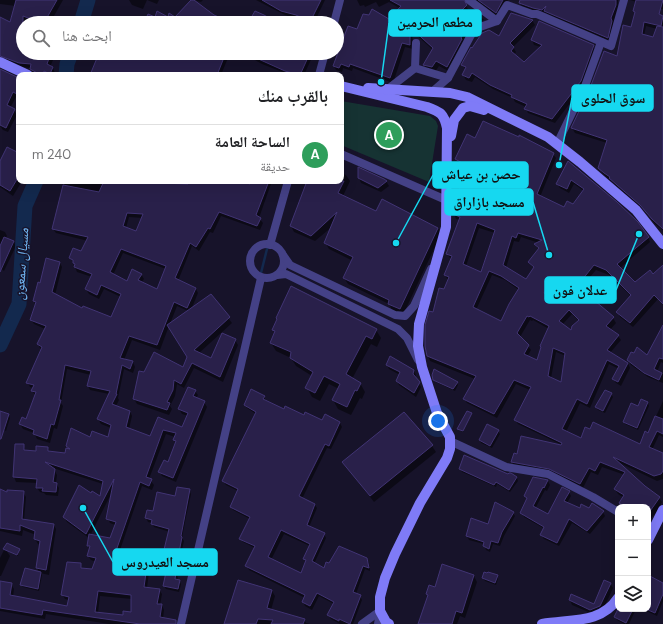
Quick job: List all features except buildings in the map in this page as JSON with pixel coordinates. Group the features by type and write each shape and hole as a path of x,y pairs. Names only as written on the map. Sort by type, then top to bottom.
{"main road":[{"path":"0,62 22,72"},
{"path":"344,86 450,93 467,97 506,116 548,137 580,162 636,210 663,244"},
{"path":"344,87 438,111 445,118 447,128 446,227 419,324 418,346 422,367 437,412 450,437 450,449 447,458 420,503 385,578 380,597 380,611 386,622 389,624"},
{"path":"447,161 454,120 463,108 470,106 506,116"},
{"path":"651,531 663,510"},
{"path":"542,624 590,620 602,615 615,603"}],"street":[{"path":"336,16 340,0"},
{"path":"469,0 497,21"},
{"path":"432,92 448,78 471,35 480,27 497,21 508,3 611,46 624,0"},
{"path":"557,144 585,86 601,42"},
{"path":"388,89 415,68 416,43"},
{"path":"320,72 323,60"},
{"path":"415,68 448,78"},
{"path":"344,155 446,200"},
{"path":"270,245 287,184"},
{"path":"422,367 407,338 398,329 286,274 261,278 252,271 249,259 254,249 259,246 270,245 276,247 290,265 383,310 395,315 405,316 414,306 440,249"},
{"path":"277,275 283,266 282,255"},
{"path":"182,624 261,278"},
{"path":"450,441 506,467 548,474 615,510"},
{"path":"362,624 380,611"},
{"path":"378,624 380,611"}],"green space":[{"path":"344,102 430,116 436,121 438,126 429,182 344,146"}],"waterway":[{"name":"مسيال سمعون","path":"83,16 88,0"},
{"name":"مسيال سمعون","path":"66,72 68,60"},
{"name":"مسيال سمعون","path":"0,345 19,304 25,206 35,184"},
{"path":"260,277 268,245"}],"place":[{"name":"مطعم الحرمين","path":"381,82"},
{"name":"الساحة العامة","path":"389,135"},
{"name":"سوق الحلوى","path":"559,165"},
{"name":"عدلان فون","path":"639,234"},
{"name":"حصن بن عياش","path":"396,243"},
{"name":"مسجد بازاراق","path":"549,255"},
{"name":"مسجد العيدروس","path":"83,508"}]}
